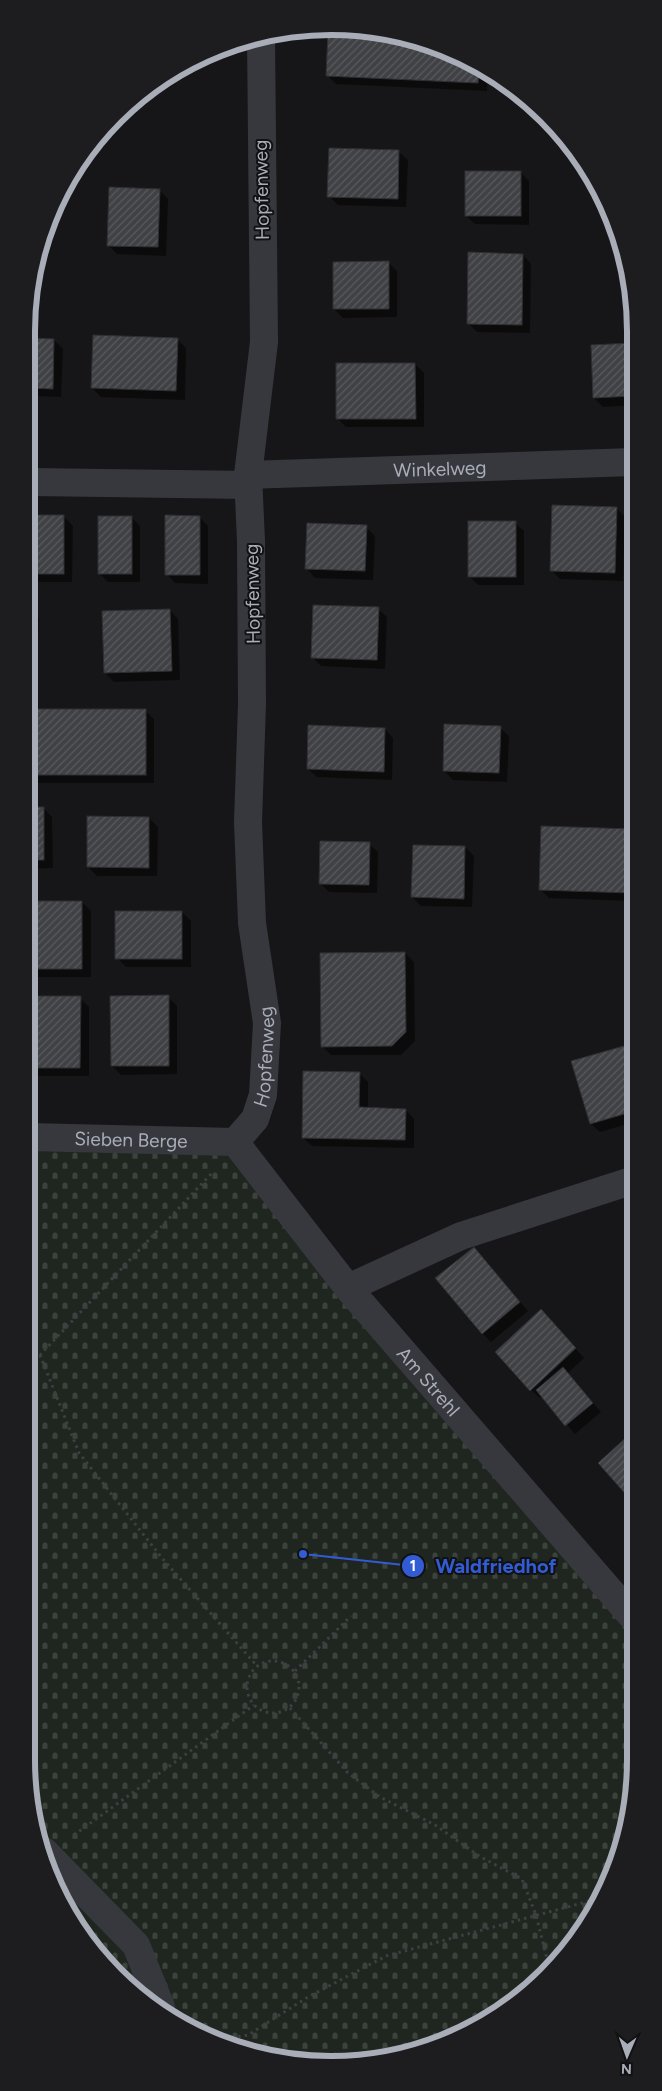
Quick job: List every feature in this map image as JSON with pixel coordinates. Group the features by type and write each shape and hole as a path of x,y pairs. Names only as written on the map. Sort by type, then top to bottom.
{"street":[{"name":"Hopfenweg","path":"235,1142 255,1119 263,1095 267,1023 252,923 248,822 252,704 248,480 264,342 262,43"},
{"name":"Winkelweg","path":"35,482 248,480 627,462"},
{"name":"Sieben Berge","path":"35,1137 235,1142"},
{"name":"Am Strehl","path":"235,1142 348,1288 627,1611"},
{"path":"348,1288 461,1236 627,1182"},
{"path":"52,1859 136,1945 159,2001"}],"path":[{"path":"40,1356 218,1167"},
{"path":"35,1353 40,1356 79,1453 162,1558 257,1666"},
{"path":"295,1671 351,1616"},
{"path":"269,1660 285,1663 295,1671 300,1683 299,1695 290,1708 276,1714 266,1713 254,1705 247,1689 248,1677 257,1666 269,1660"},
{"path":"49,1850 254,1705"},
{"path":"290,1708 348,1773 380,1796 435,1825 479,1856 522,1879 536,1915 548,1961"},
{"path":"231,2038 248,2035 308,1997 386,1956 591,1901"}],"green space":[{"path":"35,1137 235,1142 627,1610 627,1760 624,1799 617,1837 611,1855 587,1908 554,1955 511,1995 462,2025 426,2040 389,2050 331,2056 273,2050 254,2046 218,2033 167,2006 136,1983 108,1955 85,1924 58,1873 45,1837 41,1818 35,1760"}],"building":[{"path":"328,35 331,35 370,38 408,45 444,58 478,75 478,83 326,76"},
{"path":"329,148 399,150 398,199 327,197"},
{"path":"465,171 521,171 521,216 465,216"},
{"path":"109,187 160,189 158,247 107,246"},
{"path":"468,252 523,254 522,325 467,324"},
{"path":"389,261 389,309 333,309 333,262"},
{"path":"93,335 178,338 176,391 91,388"},
{"path":"35,338 54,339 53,389 35,388"},
{"path":"627,343 627,396 593,398 591,345"},
{"path":"336,363 415,363 416,419 336,419"},
{"path":"552,505 617,507 615,573 550,571"},
{"path":"35,515 64,515 64,574 35,574"},
{"path":"165,515 200,516 200,575 165,575"},
{"path":"98,516 132,516 132,574 98,574"},
{"path":"468,521 516,521 516,577 468,577"},
{"path":"307,523 367,525 365,571 305,569"},
{"path":"313,605 379,607 377,660 311,658"},
{"path":"170,609 172,671 104,673 102,611"},
{"path":"35,709 146,709 146,775 35,775"},
{"path":"444,724 501,726 499,773 443,771"},
{"path":"308,725 385,728 384,772 307,769"},
{"path":"35,807 44,807 44,860 35,860"},
{"path":"87,816 149,817 149,868 87,867"},
{"path":"541,826 627,829 627,893 539,890"},
{"path":"320,841 370,842 369,885 319,884"},
{"path":"413,845 465,846 464,899 411,897"},
{"path":"35,901 82,901 82,969 35,969"},
{"path":"115,911 182,911 182,959 115,959"},
{"path":"405,952 406,1032 392,1046 321,1047 320,953"},
{"path":"169,995 169,1066 111,1066 110,996"},
{"path":"35,996 81,996 80,1068 35,1068"},
{"path":"627,1045 627,1113 590,1124 571,1061"},
{"path":"303,1071 360,1072 359,1107 406,1109 405,1140 302,1138"},
{"path":"474,1247 520,1302 482,1334 435,1278"},
{"path":"541,1309 576,1348 530,1391 495,1352"},
{"path":"563,1367 593,1403 565,1426 536,1390"},
{"path":"627,1437 627,1496 598,1463"}],"place":[{"name":"Waldfriedhof","path":"303,1554"}]}
